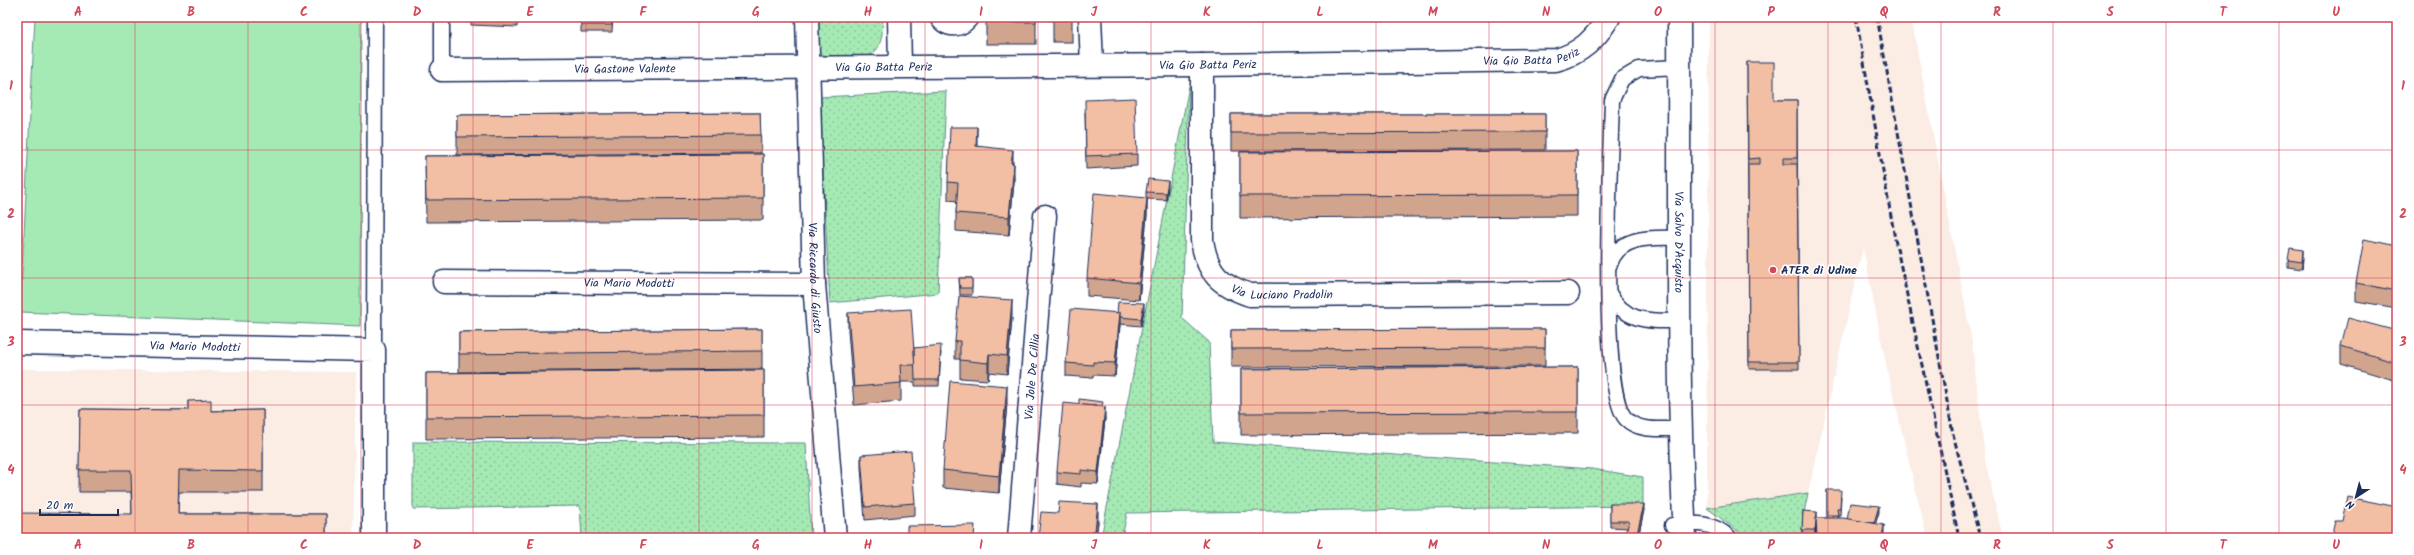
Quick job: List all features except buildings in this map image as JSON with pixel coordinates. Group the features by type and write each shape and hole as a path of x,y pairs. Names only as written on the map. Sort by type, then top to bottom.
{"street":[{"name":"Via Riccardo di Giusto","path":"808,17 807,66 814,284 835,538"},
{"path":"899,17 900,66"},
{"path":"1090,17 1092,65"},
{"name":"Via Salvo D'Acquisto","path":"1678,531 1682,428 1680,321 1679,17"},
{"name":"Via Gio Batta Periz","path":"807,66 1202,65 1556,60 1573,56 1588,45 1604,25"},
{"name":"Via Luciano Pradolin","path":"1202,65 1202,240 1205,258 1216,277 1233,289 1250,294 1568,293"},
{"name":"Via Gastone Valente","path":"442,70 807,66"},
{"name":"Via Jole De Cillia","path":"1019,538 1045,216"},
{"name":"Via Mario Modotti","path":"444,282 814,284"},
{"name":"Via Mario Modotti","path":"17,343 374,350"},
{"path":"374,350 374,538"}],"lane":[{"path":"374,350 375,17"},
{"path":"442,17 442,70"},
{"path":"936,17 945,27 953,29 967,24 972,17"},
{"path":"1679,67 1639,69 1622,79 1612,100 1608,291 1613,379 1618,407 1626,420 1641,428 1682,428"},
{"path":"1608,271 1617,248 1628,242 1646,238 1680,238"},
{"path":"1608,291 1616,305 1632,316 1647,321 1680,321"},
{"path":"1678,531 1706,523 1716,527 1730,538"}],"shaded area":[{"path":"1709,17 1911,17 1972,342 1985,460 2003,538 1927,538 1886,364 1863,247 1808,493 1707,508"},
{"path":"17,369 356,372 353,538 17,538"}],"green space":[{"path":"35,17 361,17 360,326 20,312"},
{"path":"815,17 883,17 880,44 869,56 861,58 825,57 816,48"},
{"path":"1189,86 1182,318 1209,342 1213,442 1592,469 1643,477 1643,506 1127,513 1122,538 1101,538"},
{"path":"946,91 938,293 830,303 819,97"},
{"path":"413,442 806,443 811,538 582,538 580,506 413,509"},
{"path":"1808,493 1803,518 1802,538 1747,538 1707,508"}],"railway":[{"path":"1856,17 1895,239 1959,538"},
{"path":"1877,17 1953,434 1980,538"}],"place":[{"name":"ATER di Udine","path":"1773,270"}]}
